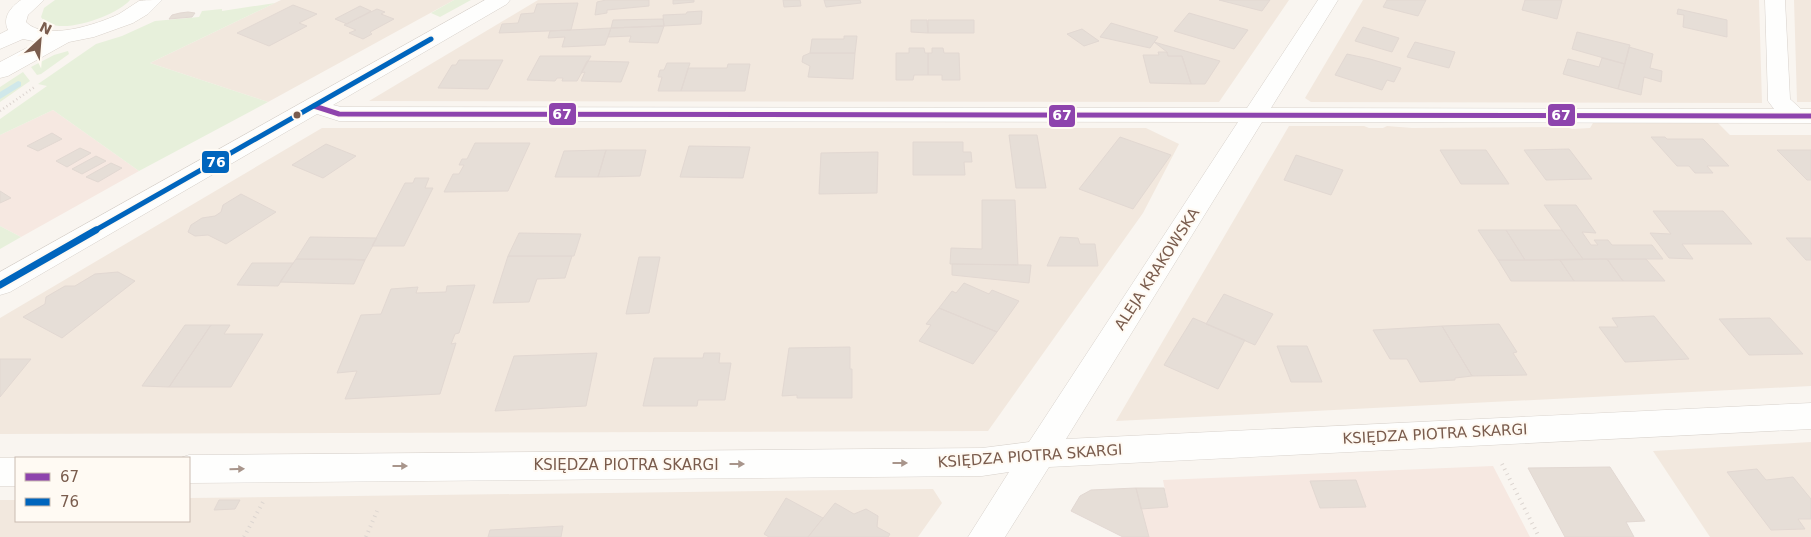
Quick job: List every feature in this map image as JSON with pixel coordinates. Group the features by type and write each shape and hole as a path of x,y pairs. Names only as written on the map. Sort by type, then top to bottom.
{"street":[{"path":"0,43 21,10 34,0"},
{"path":"12,23 38,36 65,36 112,25 132,16 149,3 168,0"},
{"path":"0,284 500,0"},
{"name":"ALEJA KRAKOWSKA","path":"986,537 1328,0"},
{"path":"1775,0 1779,101 1803,116"},
{"path":"0,71 65,36"},
{"path":"314,106 339,114 1803,116"},
{"name":"KSIĘDZA PIOTRA SKARGI","path":"190,469 982,462 1038,454 1811,416"},
{"path":"0,472 15,472"}],"path":[{"path":"0,111 36,86"},
{"path":"1483,431 1539,537"},
{"path":"244,537 264,498"},
{"path":"366,537 377,511"}],"shaded area":[{"path":"281,0 454,0 268,102 150,63"},
{"path":"538,0 1289,0 1219,102 369,101"},
{"path":"1363,0 1759,0 1762,103 1311,102 1305,98"},
{"path":"1794,0 1811,0 1811,102 1797,102"},
{"path":"53,110 139,171 21,237 0,226 0,135"},
{"path":"1593,123 1718,123 1730,135 1811,135 1811,386 1116,421 1289,126 1364,126 1369,128 1383,128 1387,126 1412,128 1566,127 1572,129 1590,128"},
{"path":"322,128 1146,128 1179,144 1143,213 988,431 0,434 0,318"},
{"path":"1811,442 1811,537 1710,537 1653,451"},
{"path":"1493,466 1530,537 1149,537 1141,509 1168,506 1163,480"},
{"path":"933,489 942,503 918,537 0,537 0,500 15,500 15,522 190,522 190,498"}],"green space":[{"path":"55,0 130,0 112,13 100,18 71,26 59,26 48,23 41,17 44,8"},
{"path":"454,0 471,0 440,17 431,13"},
{"path":"275,3 150,63 268,102 139,171 53,110 0,135 0,119 47,86 38,84 96,44 122,36 155,21 199,17 202,11 222,9 222,11"},
{"path":"68,51 69,54 41,74 37,75 31,67 54,55"},
{"path":"23,72 30,81 0,102 0,87"},
{"path":"0,226 21,237 0,249"}],"building":[{"path":"606,0 649,0 649,6 607,10 607,13 595,15 597,2"},
{"path":"673,0 694,0 694,2 673,4"},
{"path":"783,0 800,0 801,6 784,7"},
{"path":"824,0 860,0 861,3 826,7"},
{"path":"1219,0 1270,0 1262,11"},
{"path":"1387,0 1426,0 1418,16 1383,7"},
{"path":"1525,0 1562,0 1557,19 1522,10"},
{"path":"578,3 571,30 499,33 502,24 518,23 521,14 534,13 537,4"},
{"path":"293,5 317,14 299,23 307,26 269,46 237,33"},
{"path":"360,6 371,11 347,24 335,19"},
{"path":"377,9 385,12 381,14 394,19 370,32 372,34 363,39 349,33 356,30 344,25"},
{"path":"1678,9 1727,20 1727,37 1683,27 1684,15 1677,14"},
{"path":"702,11 701,24 664,26 663,15"},
{"path":"195,13 192,17 169,19 172,15"},
{"path":"1189,13 1248,30 1234,49 1174,31"},
{"path":"663,19 664,26 611,28 613,20"},
{"path":"911,20 927,20 928,33 911,32"},
{"path":"928,20 974,20 974,33 928,33"},
{"path":"1111,23 1158,37 1150,48 1100,37"},
{"path":"664,26 658,43 629,42 631,36 608,37 611,28"},
{"path":"1363,27 1399,38 1392,52 1355,41"},
{"path":"611,28 605,45 562,47 565,37 548,38 550,31"},
{"path":"1082,29 1099,41 1084,46 1067,34"},
{"path":"1577,32 1630,45 1625,64 1572,49"},
{"path":"844,36 857,36 855,53 810,53 812,39 844,39"},
{"path":"1154,42 1220,61 1205,84 1191,84 1182,56 1168,56 1167,52"},
{"path":"1415,42 1455,52 1449,68 1407,57"},
{"path":"1629,47 1653,54 1650,68 1662,71 1661,82 1644,77 1641,95 1618,89"},
{"path":"909,48 924,48 925,53 928,53 928,75 914,75 913,80 896,80 896,53 909,53"},
{"path":"932,48 943,48 944,53 959,53 960,80 942,80 942,75 928,75 928,53 932,53"},
{"path":"1158,52 1167,52 1168,56 1182,56 1191,84 1150,83 1143,55 1159,55"},
{"path":"810,53 855,53 853,79 808,77 810,66 802,62 803,56"},
{"path":"1347,54 1401,68 1394,82 1387,80 1382,90 1335,75"},
{"path":"540,56 591,56 577,81 562,81 563,78 557,78 555,81 527,80"},
{"path":"1602,58 1625,64 1618,89 1563,74 1568,59 1599,67"},
{"path":"459,60 503,60 488,89 438,88 452,65 456,65"},
{"path":"587,61 629,62 621,82 581,81 585,72 581,73"},
{"path":"667,63 690,63 681,91 658,91 662,77 658,77 660,70 664,70"},
{"path":"728,64 750,64 745,91 681,91 688,68 727,68"},
{"path":"52,133 62,139 38,151 27,146"},
{"path":"1009,135 1037,135 1046,188 1016,188"},
{"path":"1120,137 1171,155 1133,209 1079,189"},
{"path":"1651,137 1703,139 1729,166 1707,166 1713,173 1695,173 1689,166 1677,166"},
{"path":"913,142 963,142 963,152 971,152 972,162 964,162 965,175 913,175"},
{"path":"475,143 530,143 508,191 444,192 453,174 459,174 464,165 459,165 462,159 467,159"},
{"path":"326,144 356,156 323,178 292,165"},
{"path":"689,146 750,147 743,178 680,177"},
{"path":"80,148 91,153 67,167 56,161"},
{"path":"1569,149 1592,179 1546,180 1524,150"},
{"path":"606,150 598,177 555,177 564,151"},
{"path":"606,150 646,150 640,176 598,177"},
{"path":"1440,150 1486,150 1509,184 1461,184"},
{"path":"1777,150 1811,150 1811,180 1807,180"},
{"path":"878,152 877,193 819,194 821,153"},
{"path":"1296,155 1343,170 1331,195 1284,180"},
{"path":"96,156 106,161 82,174 72,169"},
{"path":"111,163 122,168 98,182 86,177"},
{"path":"415,178 429,178 425,188 433,188 404,246 372,246 405,183 413,183"},
{"path":"0,191 11,198 0,203"},
{"path":"241,194 276,212 226,244 208,235 195,236 188,232 191,225 202,218 215,216 221,212 223,205"},
{"path":"982,200 1015,200 1018,265 950,264 951,248 982,249"},
{"path":"1544,205 1576,205 1596,233 1582,232 1591,245 1598,245 1594,240 1608,240 1612,245 1652,245 1663,259 1583,259"},
{"path":"1653,211 1723,211 1752,244 1682,244 1693,259 1669,258 1650,233 1671,234"},
{"path":"1478,230 1506,230 1525,260 1498,260"},
{"path":"1506,230 1562,230 1583,259 1525,260"},
{"path":"519,233 581,234 574,256 508,256"},
{"path":"310,237 377,238 365,260 296,259"},
{"path":"1060,237 1078,238 1080,244 1095,244 1098,266 1047,266"},
{"path":"1786,238 1811,238 1811,260 1806,260"},
{"path":"508,256 572,256 565,278 537,279 529,302 493,303"},
{"path":"639,257 660,257 649,313 626,314"},
{"path":"296,259 365,260 354,284 280,282"},
{"path":"1607,259 1646,259 1665,281 1623,281"},
{"path":"1607,259 1623,281 1574,281 1560,260"},
{"path":"1498,260 1560,260 1574,281 1511,281"},
{"path":"252,263 293,263 278,286 237,285"},
{"path":"952,264 1031,265 1029,283 952,275"},
{"path":"118,272 135,281 62,338 23,317 45,304 46,297 65,286 75,286 95,274"},
{"path":"964,283 989,294 992,290 1019,301 997,332 939,308 952,291 956,293"},
{"path":"475,285 459,333 455,334 451,344 456,343 440,394 345,399 357,371 337,373 361,315 381,314 391,289 418,287 416,293 446,292 447,286"},
{"path":"1224,294 1273,314 1255,345 1206,324"},
{"path":"939,308 997,332 973,364 919,341 931,325 926,324"},
{"path":"1654,316 1689,359 1625,362 1599,327 1618,327 1612,318"},
{"path":"1193,318 1245,340 1218,389 1164,365"},
{"path":"1770,318 1803,354 1749,355 1719,319"},
{"path":"1499,324 1517,352 1513,353 1527,375 1472,376 1442,326"},
{"path":"185,325 211,325 169,387 142,386"},
{"path":"211,325 230,325 224,334 263,334 231,387 169,387"},
{"path":"1442,326 1472,376 1455,378 1455,380 1420,382 1407,359 1390,359 1373,330"},
{"path":"1277,346 1307,346 1322,382 1291,382"},
{"path":"850,347 852,398 797,398 797,395 782,396 789,348"},
{"path":"597,353 586,406 495,411 514,356"},
{"path":"704,353 720,353 719,363 731,363 725,400 698,400 697,406 643,406 654,358 703,358"},
{"path":"0,359 31,359 0,397"},
{"path":"1610,467 1645,521 1626,522 1634,537 1565,537 1528,468"},
{"path":"1757,469 1766,480 1793,477 1811,499 1811,519 1798,519 1805,529 1771,530 1727,472"},
{"path":"1356,480 1366,507 1320,508 1310,481"},
{"path":"1136,488 1149,537 1123,537 1071,511 1080,496 1091,490"},
{"path":"1136,488 1164,488 1168,507 1141,509"},
{"path":"786,498 823,518 808,537 769,537 764,534"},
{"path":"219,500 240,500 235,509 214,510"},
{"path":"835,503 854,514 866,509 878,516 877,527 890,534 888,537 808,537"},
{"path":"563,526 561,537 488,537 490,530"}],"waterway":[{"path":"0,96 18,84"}],"transit line":[{"name":"76","path":"0,285 431,39"},
{"name":"67","path":"314,106 339,114 1811,116"}]}
